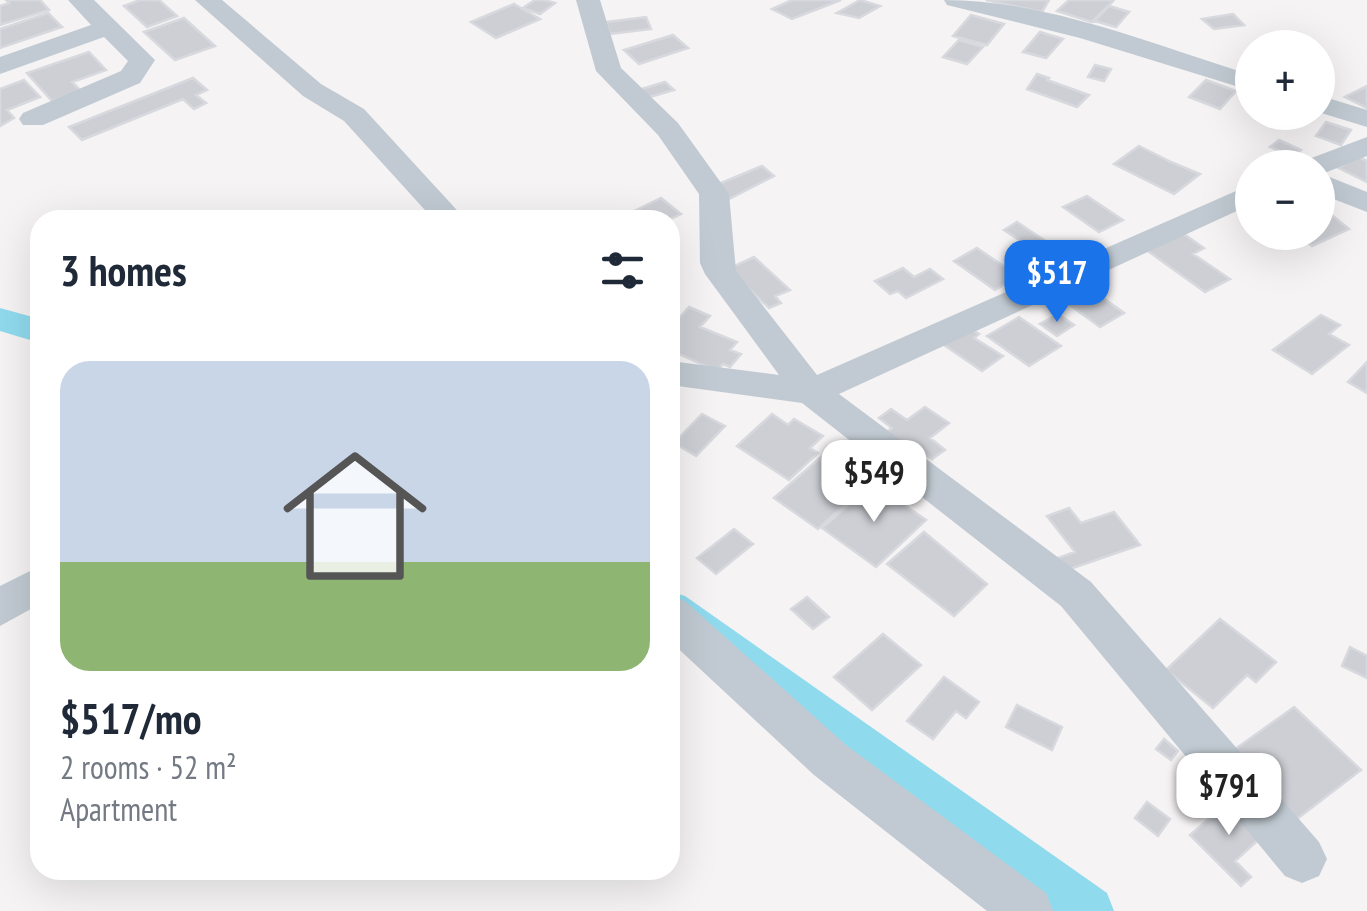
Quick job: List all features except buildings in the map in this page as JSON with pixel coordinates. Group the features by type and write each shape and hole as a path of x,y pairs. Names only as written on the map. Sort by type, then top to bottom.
{"street":[{"path":"32,119 132,77 142,60 80,0"},
{"path":"207,0 312,90 354,115 441,210"},
{"path":"588,0 608,70 668,129 714,194 716,263 721,274 812,392 1076,594 1302,860"},
{"path":"956,0 1089,32 1235,78"},
{"path":"0,66 109,27"},
{"path":"1335,109 1367,119"},
{"path":"1335,159 1367,146"},
{"path":"1335,189 1367,203"},
{"path":"680,374 812,392 1235,201"},
{"path":"0,608 30,589"},
{"path":"680,623 830,760 1028,911"}],"waterway":[{"path":"0,319 30,328"},
{"path":"680,616 1089,911"}]}
